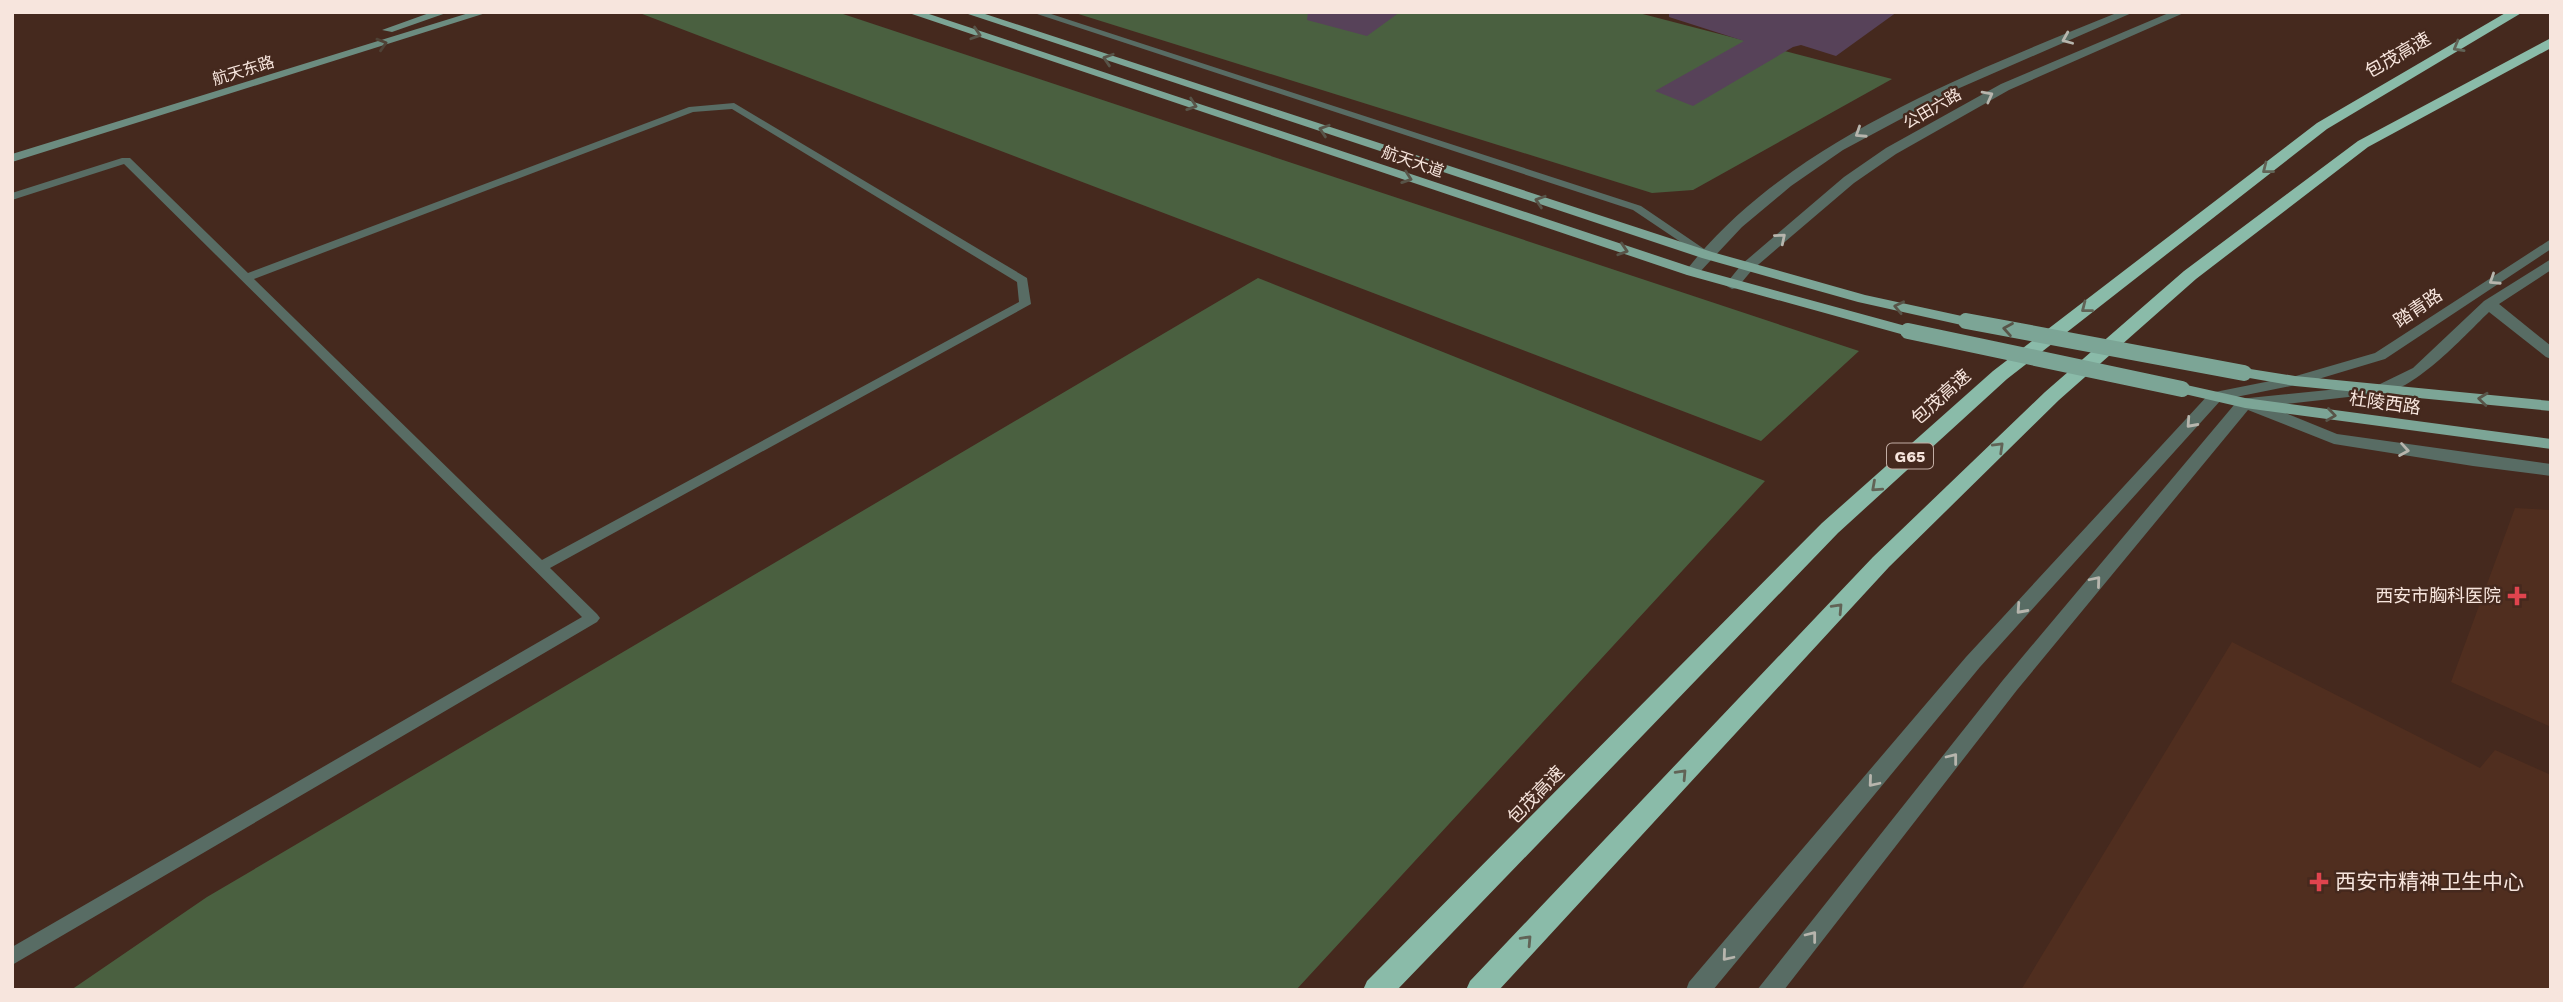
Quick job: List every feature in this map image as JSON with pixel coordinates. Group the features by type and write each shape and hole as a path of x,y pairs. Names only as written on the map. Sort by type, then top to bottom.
{"highway":[{"name":"包茂高速","path":"1377,990 1830,528 2000,375 2322,126 2516,12"},
{"path":"1480,990 1881,562 2062,387 2190,275 2363,145 2551,42"}],"main road":[{"name":"航天东路","path":"12,148 444,12"},
{"name":"航天东路","path":"12,158 484,12"},
{"name":"航天大道","path":"911,12 1732,285 1908,331 2182,389"},
{"name":"航天大道","path":"967,12 1747,267 1863,299 1966,321 2244,373"},
{"name":"杜陵西路","path":"2244,373 2295,382 2551,406"},
{"name":"杜陵西路","path":"2182,389 2245,403 2551,444"}],"street":[{"name":"公田六路","path":"1692,272 1753,209 1811,165 1874,124 1916,102 2129,12"},
{"name":"公田六路","path":"1732,285 1747,267 1849,180 1948,117 2005,87 2181,12"},
{"name":"踏青路","path":"2216,396 2295,382 2380,356 2551,243"},
{"path":"1769,990 2010,685 2245,403 2382,389 2419,371 2489,304 2551,263"},
{"path":"2489,304 2551,354"},
{"path":"1698,990 1973,662 2216,396"},
{"path":"2245,403 2334,439 2473,461 2551,470"}],"lane":[{"path":"1035,12 1637,208 1707,255"},
{"path":"245,278 692,109 734,106 1023,280 1025,304 541,567"},
{"path":"12,197 126,160 592,618 12,957"}],"shaded area":[{"name":"西安市胸科医院","path":"2515,508 2551,510 2551,727 2451,682"},
{"name":"西安市精神卫生中心","path":"2232,642 2480,768 2495,750 2551,775 2551,990 2021,990"}],"green space":[{"path":"637,12 837,12 1859,351 1761,441"},
{"path":"1072,12 1635,12 1892,79 1693,190 1652,193"},
{"path":"1258,278 1765,481 1296,990 71,990 207,897"}],"building":[{"path":"1308,12 1400,12 1367,36 1307,20"},
{"path":"1669,12 1897,12 1836,56 1801,45 1793,47 1693,106 1655,91 1744,41 1669,17"}],"place":[{"name":"西安市胸科医院","path":"2517,596"},
{"name":"西安市精神卫生中心","path":"2319,882"}]}
